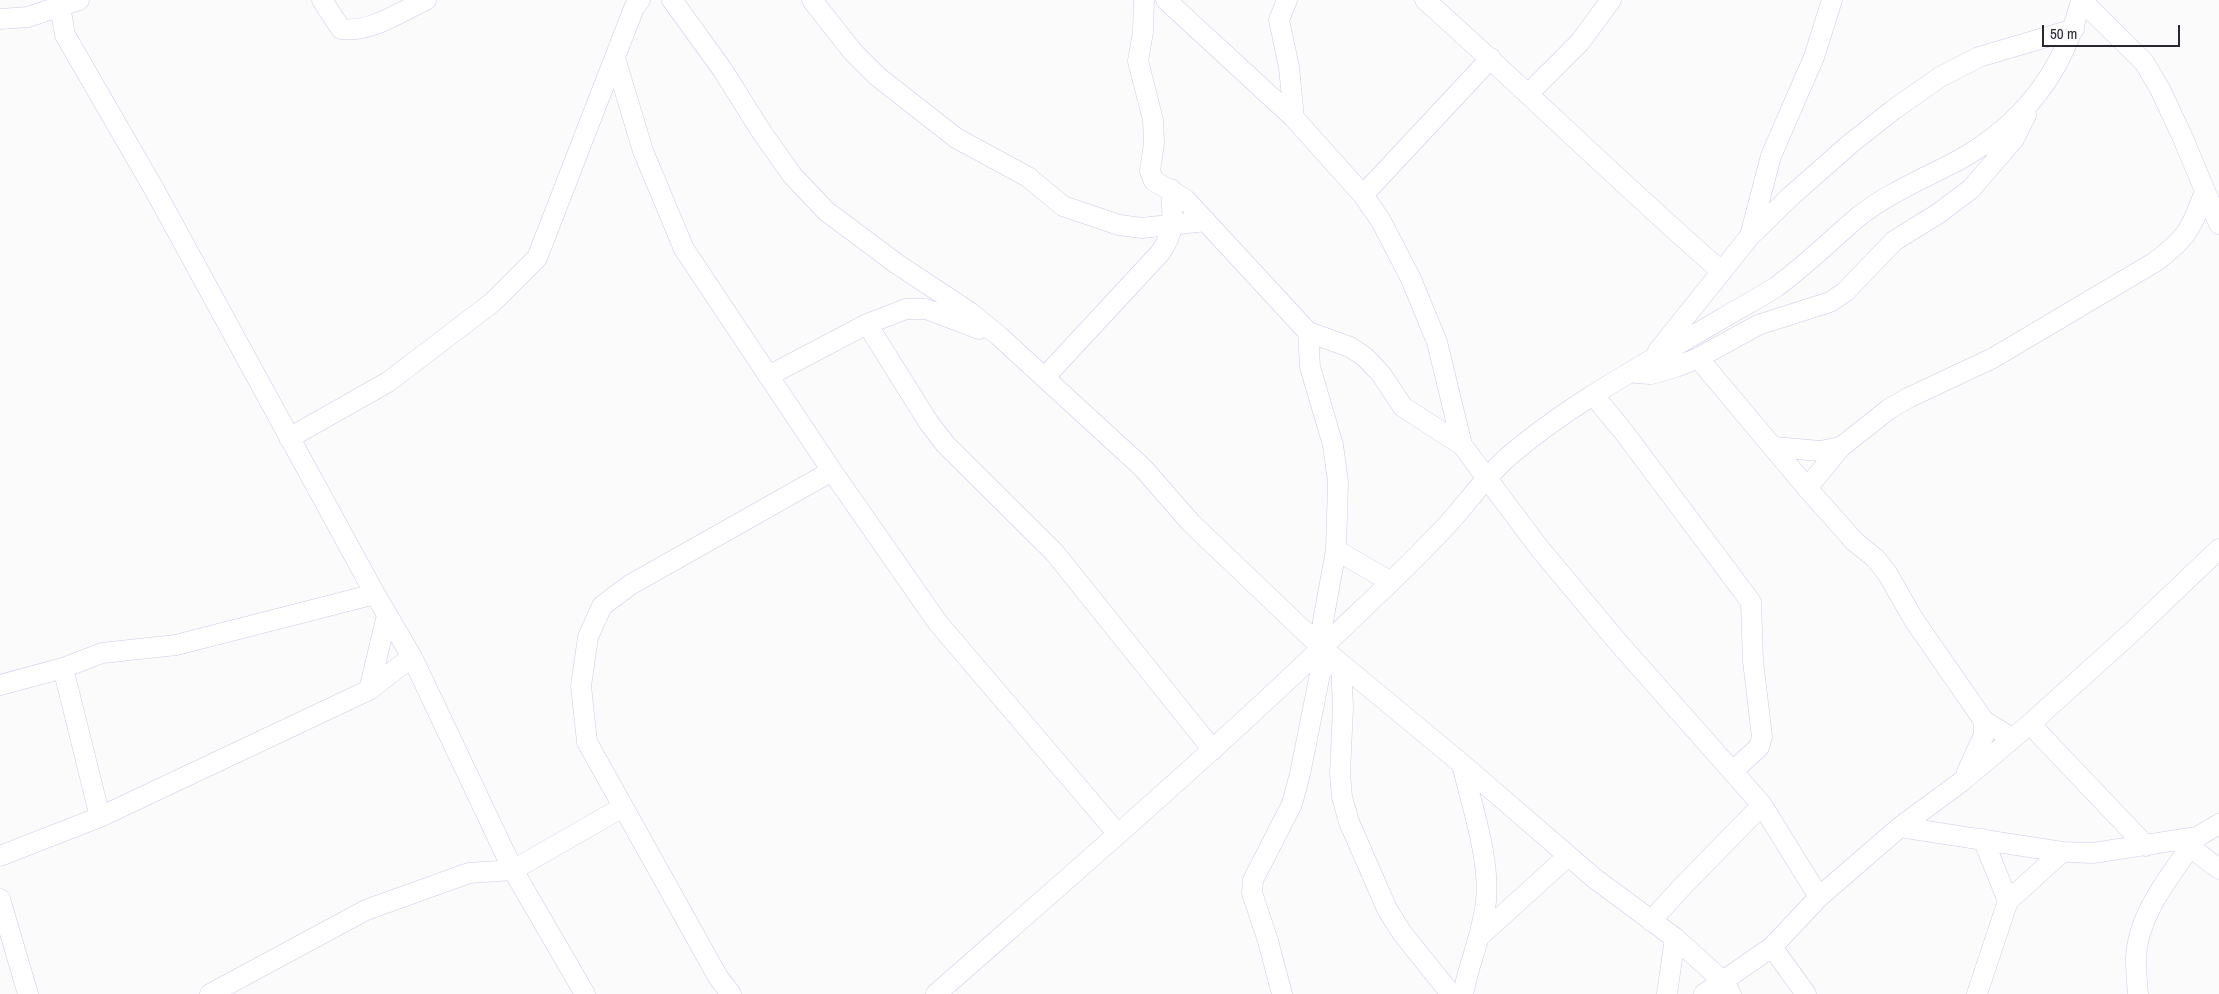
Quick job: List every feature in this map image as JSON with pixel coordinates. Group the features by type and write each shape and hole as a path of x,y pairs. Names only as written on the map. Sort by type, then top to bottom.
{"street":[{"path":"322,0 341,29 353,31 368,27 426,0"},
{"path":"289,438 388,382 493,302 536,258 634,8 640,0"},
{"path":"672,0 722,69 761,131 792,175 826,211 897,264 971,313 999,336 1143,468 1191,523 1330,653 1568,856 1675,938 1728,988"},
{"path":"812,0 853,52 877,76 956,138 1028,177 1063,206 1119,225 1142,228 1206,221"},
{"path":"1144,0 1145,17 1138,61 1153,120 1154,143 1150,172 1154,181 1171,189 1185,199 1308,332 1350,347 1365,357 1381,374 1403,407 1462,445 1540,549 1616,640 1762,805 1819,897"},
{"path":"1166,0 1294,118 1363,196 1380,221 1431,325 1437,342 1462,445"},
{"path":"1287,0 1279,20 1289,67 1294,118"},
{"path":"1425,0 1529,93 1649,208 1721,270"},
{"path":"1529,93 1580,42 1610,0"},
{"path":"1750,236 1771,156 1814,58 1832,0"},
{"path":"1632,373 1651,374 1698,358 1758,325 1830,302 1845,292 1894,241 1939,213 1971,189 2014,139 2030,106 2074,29 2081,0"},
{"path":"2081,0 2144,62 2160,89 2219,224"},
{"path":"0,19 28,17 66,2 65,35 154,189 289,438 412,658 513,870 585,994"},
{"path":"28,17 65,35"},
{"path":"1649,363 1721,270 1750,236 1791,196 1892,110 1940,77 1980,57 2074,29"},
{"path":"615,58 643,151 684,249 832,471 938,623 1118,834"},
{"path":"1363,196 1491,58"},
{"path":"936,994 1212,750 1330,653 1391,582 1449,523 1487,476 1542,430 1594,396 1776,287 1861,215 1895,193 1963,157 2003,130 2030,106"},
{"path":"1044,377 1160,252 1170,238 1172,224 1171,189"},
{"path":"1807,488 1841,447 1889,409 1993,358 2155,262 2180,244 2193,224 2205,191"},
{"path":"768,376 867,324 906,309 926,309 999,336"},
{"path":"867,324 929,423 946,445 1054,552 1212,750"},
{"path":"1308,332 1310,367 1333,445 1338,482 1336,550 1322,627 1343,707 1340,774 1342,797 1350,822 1387,909 1402,933 1451,994"},
{"path":"1698,358 1807,488 1855,542 1869,551 1881,565 1914,620 1984,721 2012,738"},
{"path":"1594,396 1623,431 1751,602 1753,661 1762,737 1759,747 1733,771"},
{"path":"1774,447 1820,451 1841,447"},
{"path":"730,994 586,742 581,686 588,637 602,606 630,585 832,471"},
{"path":"1704,994 1728,988 1772,947 1819,897 1900,827 1961,782 2030,724 2139,626 2219,549"},
{"path":"1336,550 1391,582"},
{"path":"0,685 63,668 102,653 176,646 375,594"},
{"path":"369,690 387,615"},
{"path":"1282,994 1268,941 1252,893 1253,880 1292,804 1300,774 1320,674 1330,653"},
{"path":"0,856 100,817 369,690 412,658"},
{"path":"63,668 100,817"},
{"path":"1961,782 1977,753 1984,735 1984,721"},
{"path":"2030,724 2146,846"},
{"path":"1462,764 1487,880 1481,935 1462,994"},
{"path":"1651,921 1691,877 1762,805"},
{"path":"210,994 366,910 469,873 513,870 624,807"},
{"path":"2138,994 2136,958 2150,907 2194,842 2219,824"},
{"path":"1900,827 2062,852 2093,853 2194,842"},
{"path":"1983,839 2008,901"},
{"path":"2194,842 2219,868"},
{"path":"1977,994 2008,901 2062,852"},
{"path":"1481,935 1568,856"},
{"path":"0,898 28,994"},
{"path":"1667,994 1675,938"},
{"path":"1772,947 1806,994"}]}
